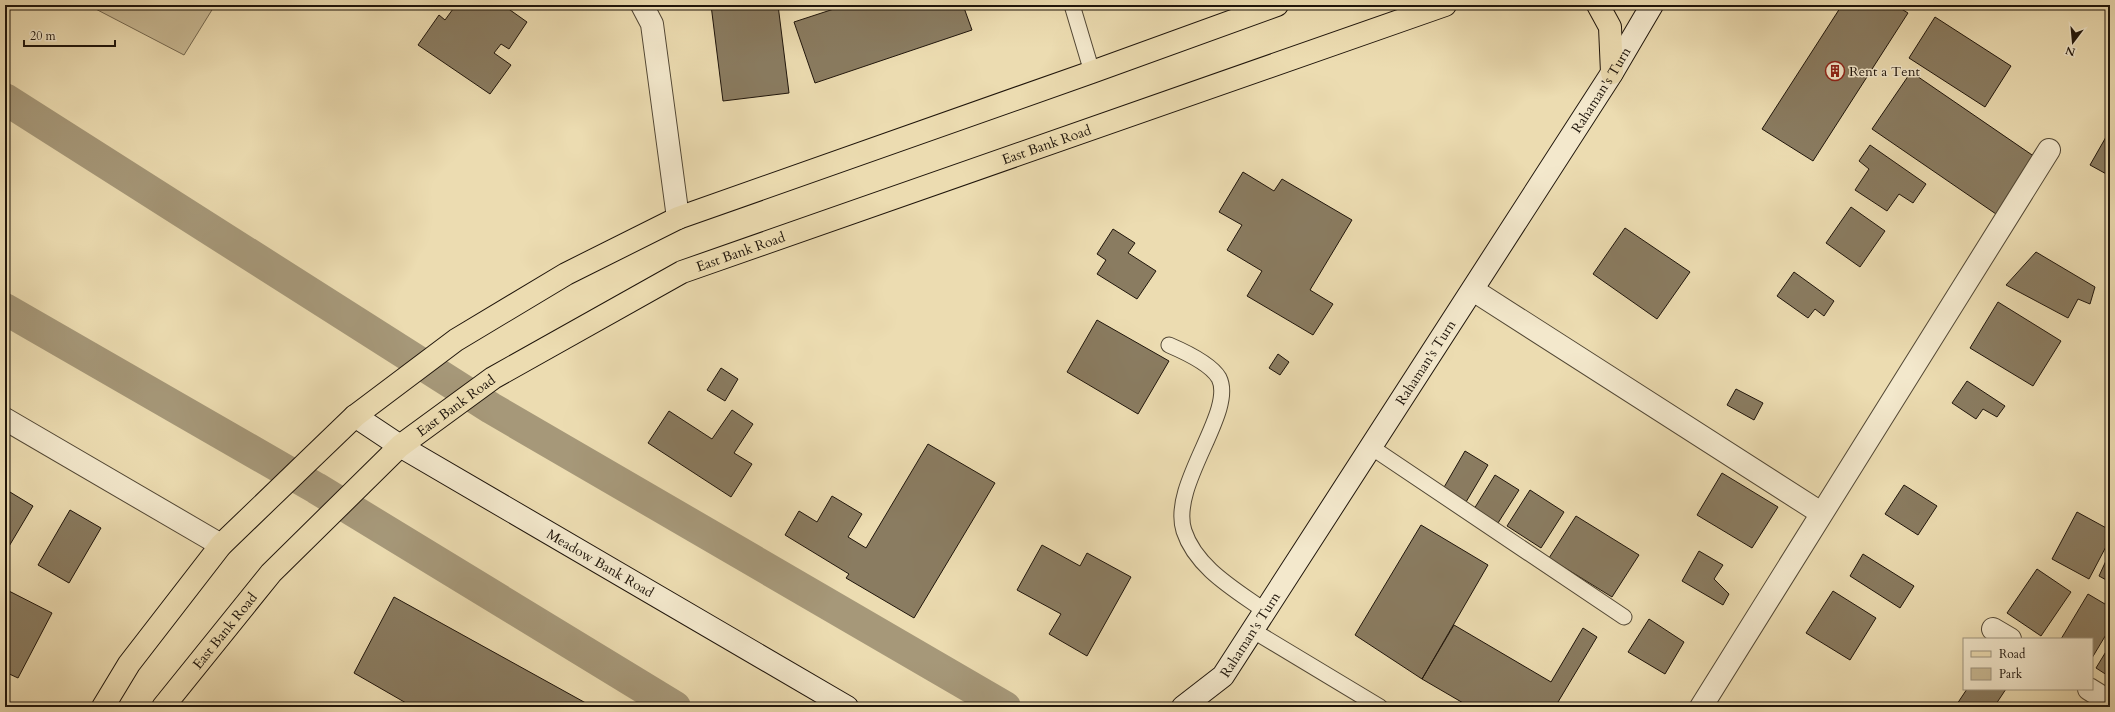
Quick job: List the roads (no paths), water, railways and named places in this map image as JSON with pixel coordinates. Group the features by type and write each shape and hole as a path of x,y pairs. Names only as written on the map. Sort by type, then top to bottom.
{"main road":[{"path":"103,707 129,664 221,545 355,416 456,340 566,274 678,218 1277,5"},
{"name":"East Bank Road","path":"163,707 271,573 400,446 493,378 682,272 1445,5"},
{"path":"1598,5 1610,27 1612,74"}],"street":[{"path":"642,5 652,24 678,218"},
{"name":"Rahaman's Turn","path":"1183,707 1223,676 1612,74 1652,5"},
{"path":"1701,707 2049,150"},
{"path":"1472,290 1821,513"},
{"name":"Meadow Bank Road","path":"355,416 400,446 835,704"},
{"path":"5,419 221,545"},
{"path":"1210,707 1223,676"},
{"path":"2091,690 2110,702"}],"lane":[{"path":"1072,5 1092,72"},
{"path":"1169,345 1199,360 1218,378 1222,396 1216,419 1195,462 1184,500 1182,508 1184,531 1193,551 1216,575 1264,612"},
{"path":"1371,447 1624,617"},
{"path":"1252,630 1380,707"}],"waterway":[{"path":"5,99 491,408 1005,707"},
{"path":"5,309 316,488 675,707"}],"place":[{"name":"Rent a Tent","path":"1835,71"}]}
